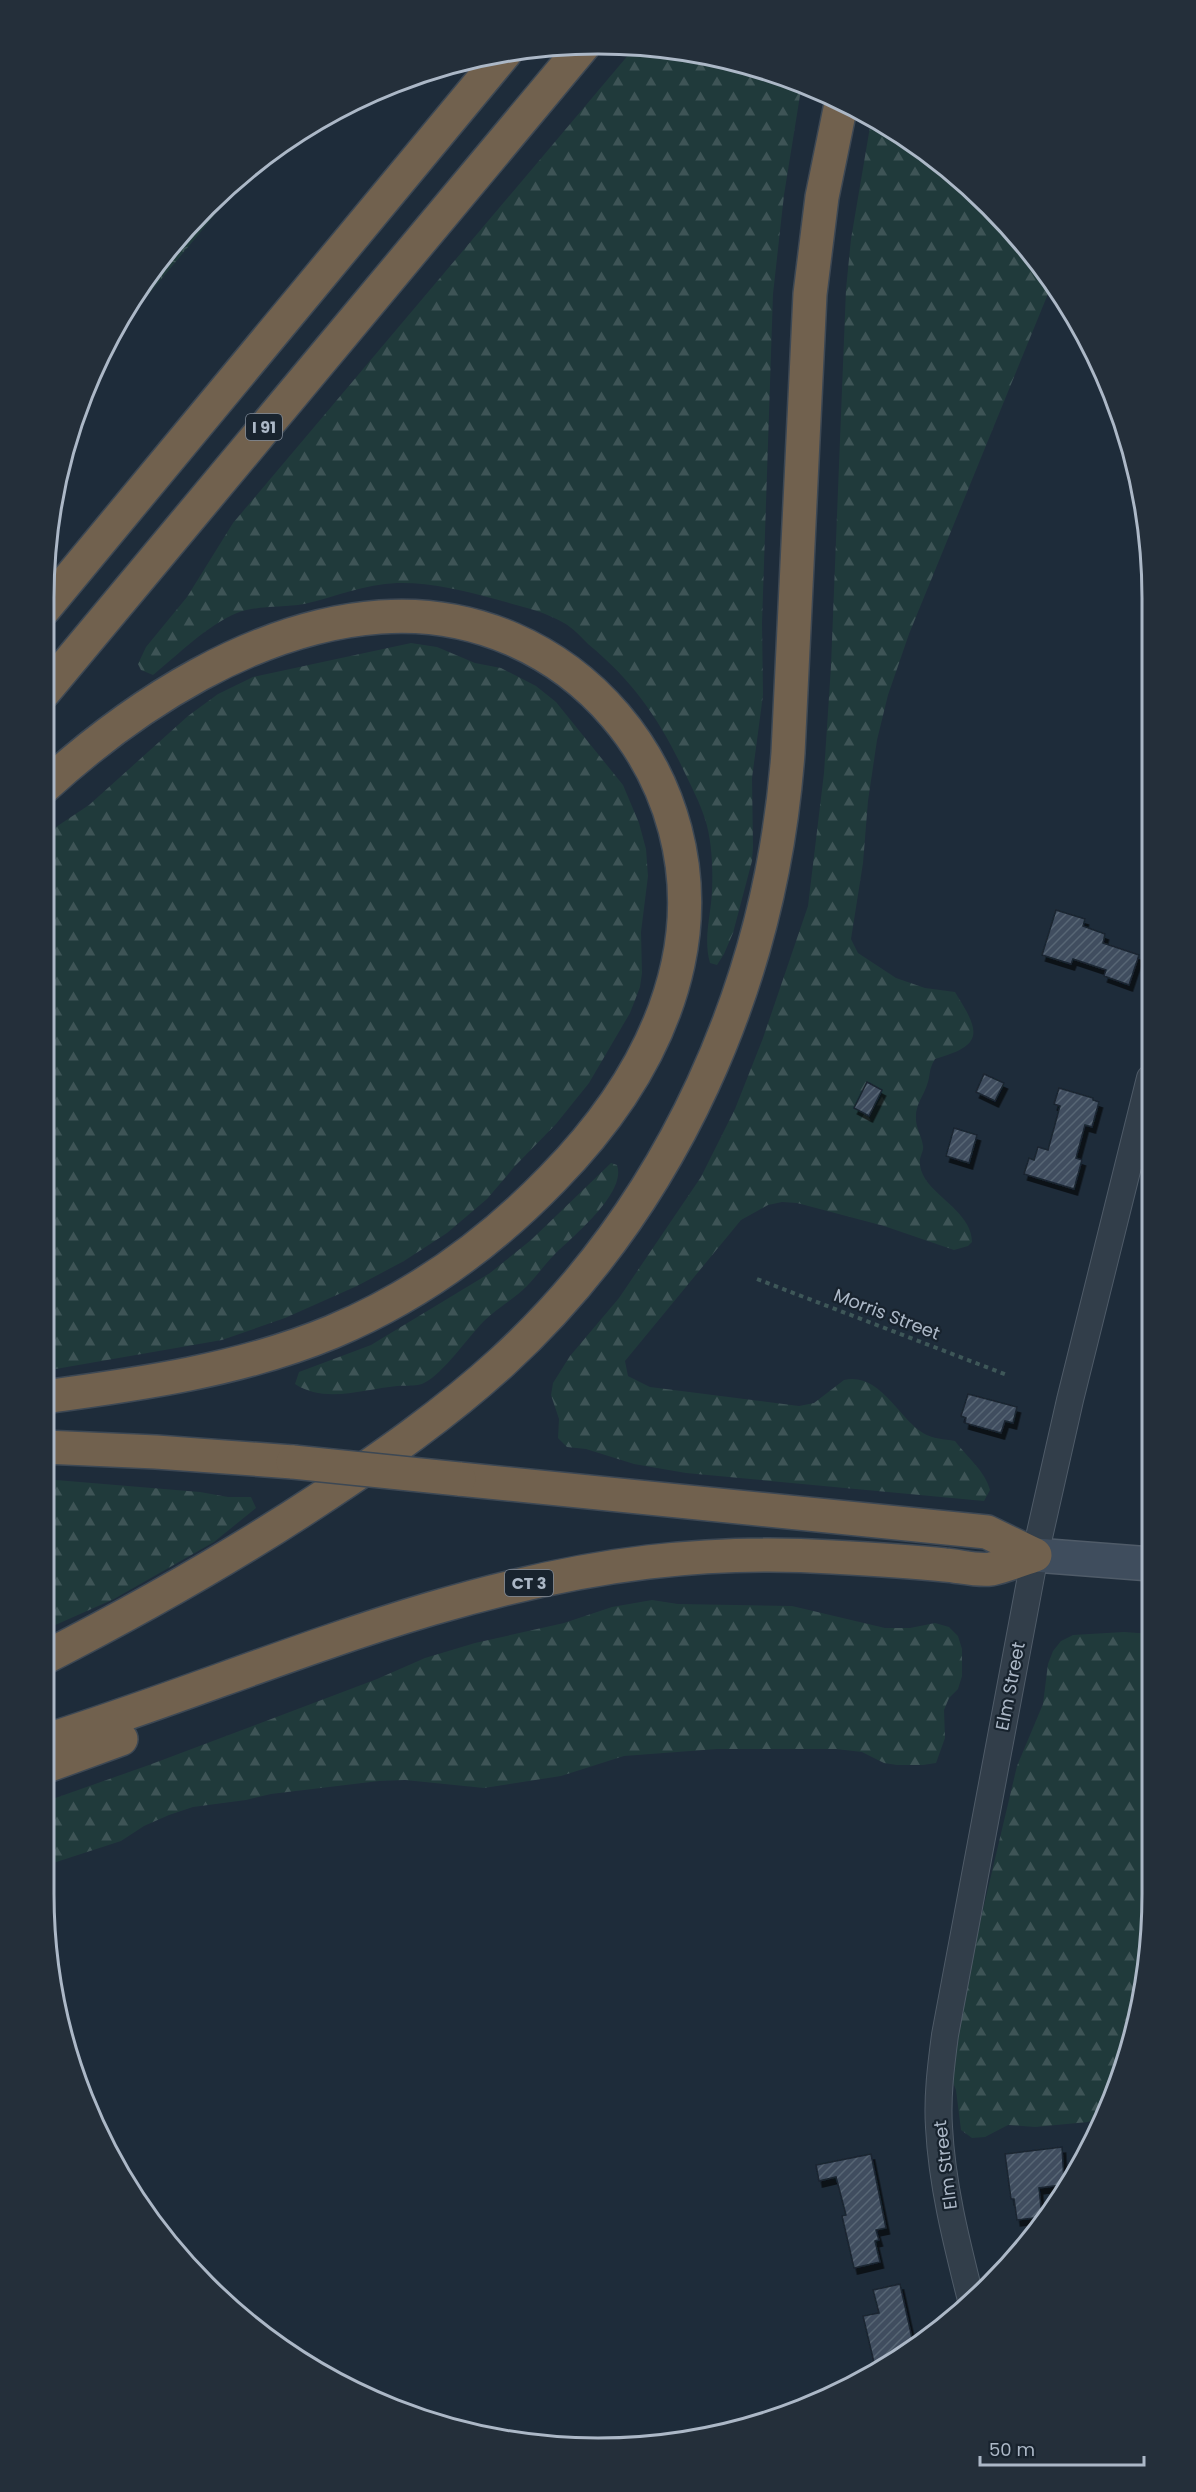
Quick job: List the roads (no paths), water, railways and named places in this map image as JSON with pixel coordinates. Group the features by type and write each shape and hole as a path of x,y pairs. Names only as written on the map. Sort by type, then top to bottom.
{"highway":[{"name":"I 91","path":"54,680 576,55"},
{"path":"54,597 496,63"},
{"path":"54,1653 145,1605 272,1531 417,1432 466,1394 543,1321 607,1246 645,1190 698,1099 727,1033 749,968 771,882 782,819 789,753 809,304 822,197 840,110"},
{"path":"54,778 87,749 146,708 215,666 263,644 311,628 359,619 409,616 448,620 486,628 534,648 569,670 614,714 638,744 663,792 679,841 685,895 683,936 674,983 656,1032 633,1076 580,1150 528,1203 479,1245 407,1294 352,1323 306,1342 254,1358 191,1373 54,1395"},
{"name":"CT 3","path":"54,1447 294,1462 987,1532 1035,1555"},
{"name":"CT 3","path":"54,1738 431,1608 518,1585 603,1569 694,1558 792,1555 891,1560 989,1569 1035,1555"},
{"path":"54,1763 140,1732 168,1716 204,1687"}],"main road":[{"name":"CT 3","path":"1035,1555 1142,1563"}],"street":[{"name":"Elm Street","path":"969,2292 954,2233 939,2127 940,2077 945,2035 1035,1555 1078,1366 1142,1110"}]}
